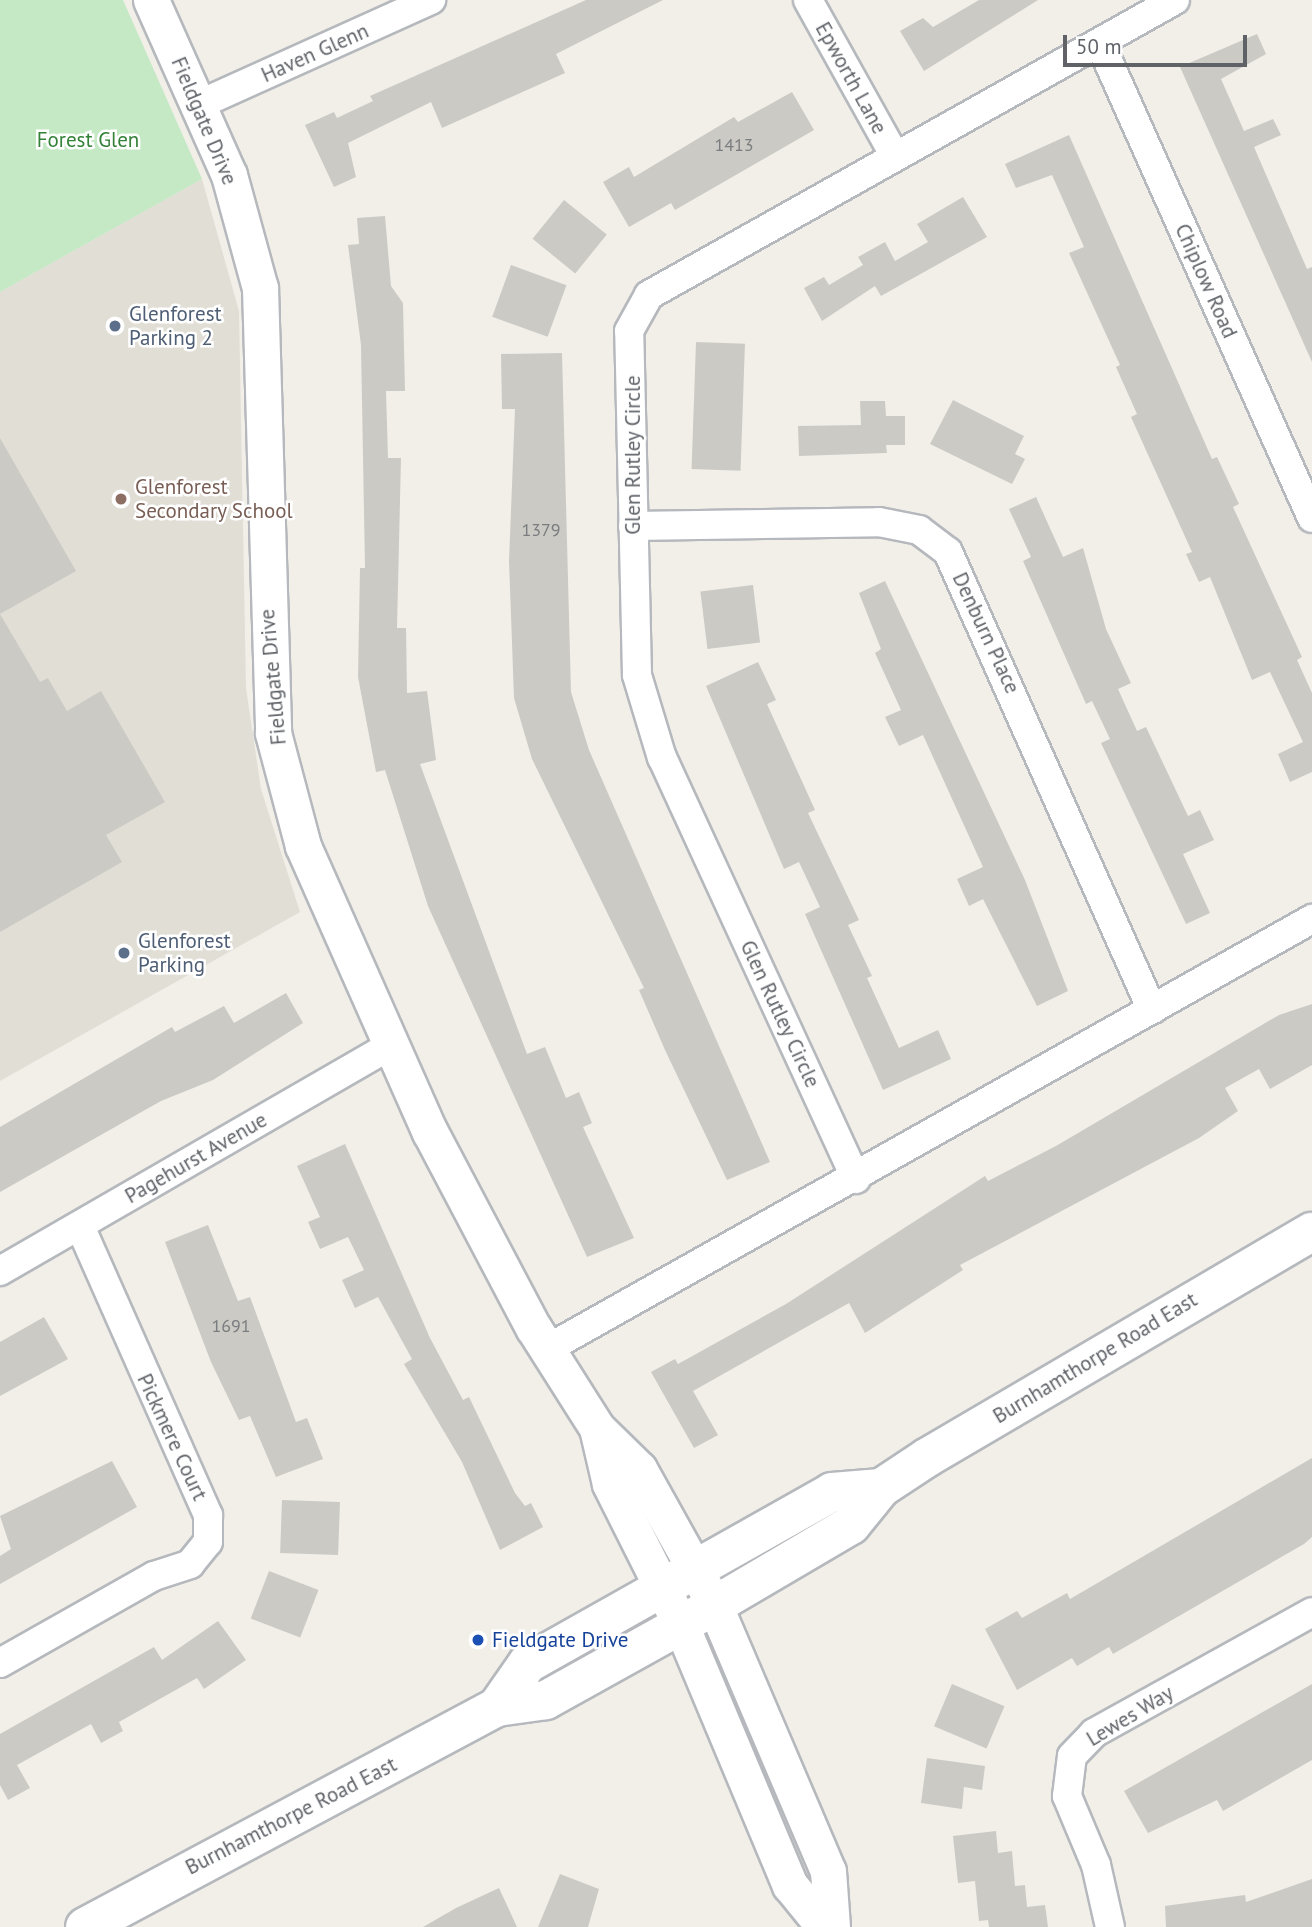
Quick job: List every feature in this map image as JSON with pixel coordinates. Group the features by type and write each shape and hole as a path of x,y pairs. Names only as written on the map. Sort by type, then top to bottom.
{"main road":[{"name":"Burnhamthorpe Road East","path":"85,1927 497,1707 546,1700 681,1625 851,1525 881,1488 1312,1232"},
{"name":"Burnhamthorpe Road East","path":"497,1707 527,1664 832,1492 881,1488"}],"street":[{"name":"Fieldgate Drive","path":"150,0 233,186 260,288 272,733 303,846 430,1132 547,1349 597,1428 639,1469 715,1604 828,1871 832,1927"},
{"name":"Haven Glenn","path":"198,105 431,0"},
{"name":"Epworth Lane","path":"808,0 895,156"},
{"name":"Glen Rutley Circle","path":"856,1179 662,758 637,675 629,331 634,314 649,295 1175,0"},
{"name":"Chiplow Road","path":"1100,43 1312,518"},
{"name":"Denburn Place","path":"633,526 879,522 919,530 948,552 1152,1010"},
{"path":"547,1349 856,1179 1312,919"},
{"name":"Pagehurst Avenue","path":"0,1271 391,1045"},
{"name":"Pickmere Court","path":"0,1663 154,1576 190,1564 208,1542 208,1515 80,1226"},
{"name":"Fieldgate Drive","path":"597,1428 610,1484 681,1625 790,1885 824,1927"},
{"name":"Lewes Way","path":"1110,1927 1096,1865 1067,1797 1072,1756 1089,1737 1312,1612"}],"shaded area":[{"name":"Glenforest Secondary School","path":"202,179 239,311 246,688 261,789 300,912 0,1081 0,292"}],"green space":[{"name":"Forest Glen","path":"0,0 123,0 202,179 0,292"}],"building":[{"path":"586,0 663,0 556,54 565,73 442,128 431,102 348,143 356,177 334,187 305,125 334,112 337,118 373,101 370,96"},
{"path":"979,0 1038,0 924,71 900,31 923,18 933,27"},
{"path":"1257,34 1266,54 1221,79 1244,131 1273,119 1281,135 1254,147 1307,269 1312,267 1312,362 1180,67"},
{"path":"792,92 814,130 675,210 671,203 629,227 603,182 629,167 634,177 734,117 738,122"},
{"path":"1069,135 1212,459 1217,457 1239,504 1233,507 1302,657 1297,660 1312,693 1312,772 1290,782 1278,754 1303,742 1270,672 1252,680 1210,577 1199,582 1186,554 1192,552 1131,417 1137,414 1116,367 1120,365 1069,253 1084,247 1052,175 1016,188 1005,164"},
{"path":"963,197 987,237 881,296 875,286 822,321 804,288 824,277 829,285 863,265 858,257 885,242 895,261 928,242 917,224"},
{"path":"564,200 607,235 575,273 533,239"},
{"path":"385,216 391,286 403,303 405,391 386,391 388,458 401,458 397,628 406,628 407,693 427,691 436,760 420,764 527,1054 545,1047 566,1098 579,1092 592,1123 583,1127 634,1238 587,1257 428,906 385,770 376,772 358,677 360,568 365,568 361,345 348,245 359,244 357,218"},
{"path":"511,265 566,285 548,337 492,317"},
{"path":"696,342 745,344 741,471 692,469"},
{"path":"562,353 571,692 589,750 770,1162 727,1180 639,990 644,988 532,759 514,698 509,561 515,409 502,409 501,354"},
{"path":"953,400 1024,436 1015,454 1025,459 1012,484 930,444"},
{"path":"860,401 885,401 886,416 905,416 905,445 886,445 887,453 799,456 798,426 861,425"},
{"path":"0,438 76,571 0,614"},
{"path":"1036,497 1063,557 1083,548 1106,629 1131,683 1118,689 1137,731 1146,727 1188,816 1200,810 1214,840 1183,854 1210,913 1186,924 1101,743 1110,739 1092,701 1086,704 1023,561 1031,557 1009,509"},
{"path":"885,581 1025,880 1068,991 1037,1006 983,899 969,906 957,879 983,867 923,735 899,746 885,717 901,710 875,653 881,649 859,593"},
{"path":"753,585 760,643 707,649 700,591"},
{"path":"0,614 40,682 48,678 67,711 101,691 165,802 106,835 122,862 0,932"},
{"path":"758,662 776,700 767,704 815,810 808,813 859,920 848,925 872,976 867,978 899,1048 938,1030 951,1059 883,1090 805,914 820,907 799,862 784,869 706,686"},
{"path":"286,993 303,1023 213,1080 161,1101 0,1192 0,1127 172,1027 175,1032 224,1006 234,1023"},
{"path":"1312,1004 1312,1065 1270,1089 1259,1069 1225,1088 1238,1111 1199,1138 960,1265 963,1270 865,1333 849,1303 693,1391 718,1435 694,1448 651,1372 675,1359 678,1364 786,1304 985,1176 988,1181 1056,1146 1279,1015"},
{"path":"345,1144 430,1338 463,1400 469,1397 515,1493 525,1506 531,1503 543,1527 500,1550 462,1462 404,1364 412,1359 378,1297 355,1308 342,1280 364,1270 348,1237 320,1249 308,1222 320,1217 297,1166"},
{"path":"208,1225 238,1301 250,1297 296,1422 307,1418 323,1459 276,1477 250,1416 239,1420 211,1362 165,1242"},
{"path":"44,1317 68,1359 0,1396 0,1342"},
{"path":"1312,1458 1312,1537 1304,1544 1113,1654 1109,1647 1077,1666 1072,1658 1017,1690 985,1629 1017,1611 1022,1618 1067,1593 1070,1599"},
{"path":"112,1461 137,1507 0,1584 0,1556 11,1549 0,1516"},
{"path":"282,1500 340,1502 338,1555 280,1553"},
{"path":"269,1571 318,1590 300,1638 251,1619"},
{"path":"218,1621 246,1660 204,1689 197,1678 119,1722 123,1731 101,1743 91,1724 17,1765 30,1788 8,1800 0,1785 0,1734 154,1647 162,1660"},
{"path":"952,1684 1004,1706 986,1749 934,1726"},
{"path":"1312,1684 1312,1760 1223,1811 1217,1800 1148,1833 1124,1791"},
{"path":"927,1758 985,1766 982,1790 964,1787 962,1809 921,1803"},
{"path":"996,1831 998,1853 1012,1851 1015,1886 1025,1885 1027,1907 1045,1905 1048,1927 989,1927 988,1920 979,1921 975,1881 958,1883 953,1836"},
{"path":"560,1874 599,1889 588,1927 538,1927"},
{"path":"1312,1879 1312,1927 1166,1927 1165,1906 1245,1895 1246,1902"},
{"path":"499,1888 517,1927 423,1927 456,1908"}],"place":[{"name":"Glenforest Parking 2","path":"115,326"},
{"name":"Glenforest Secondary School","path":"121,499"},
{"name":"Glenforest Parking","path":"124,953"},
{"name":"Fieldgate Drive","path":"478,1640"}]}
